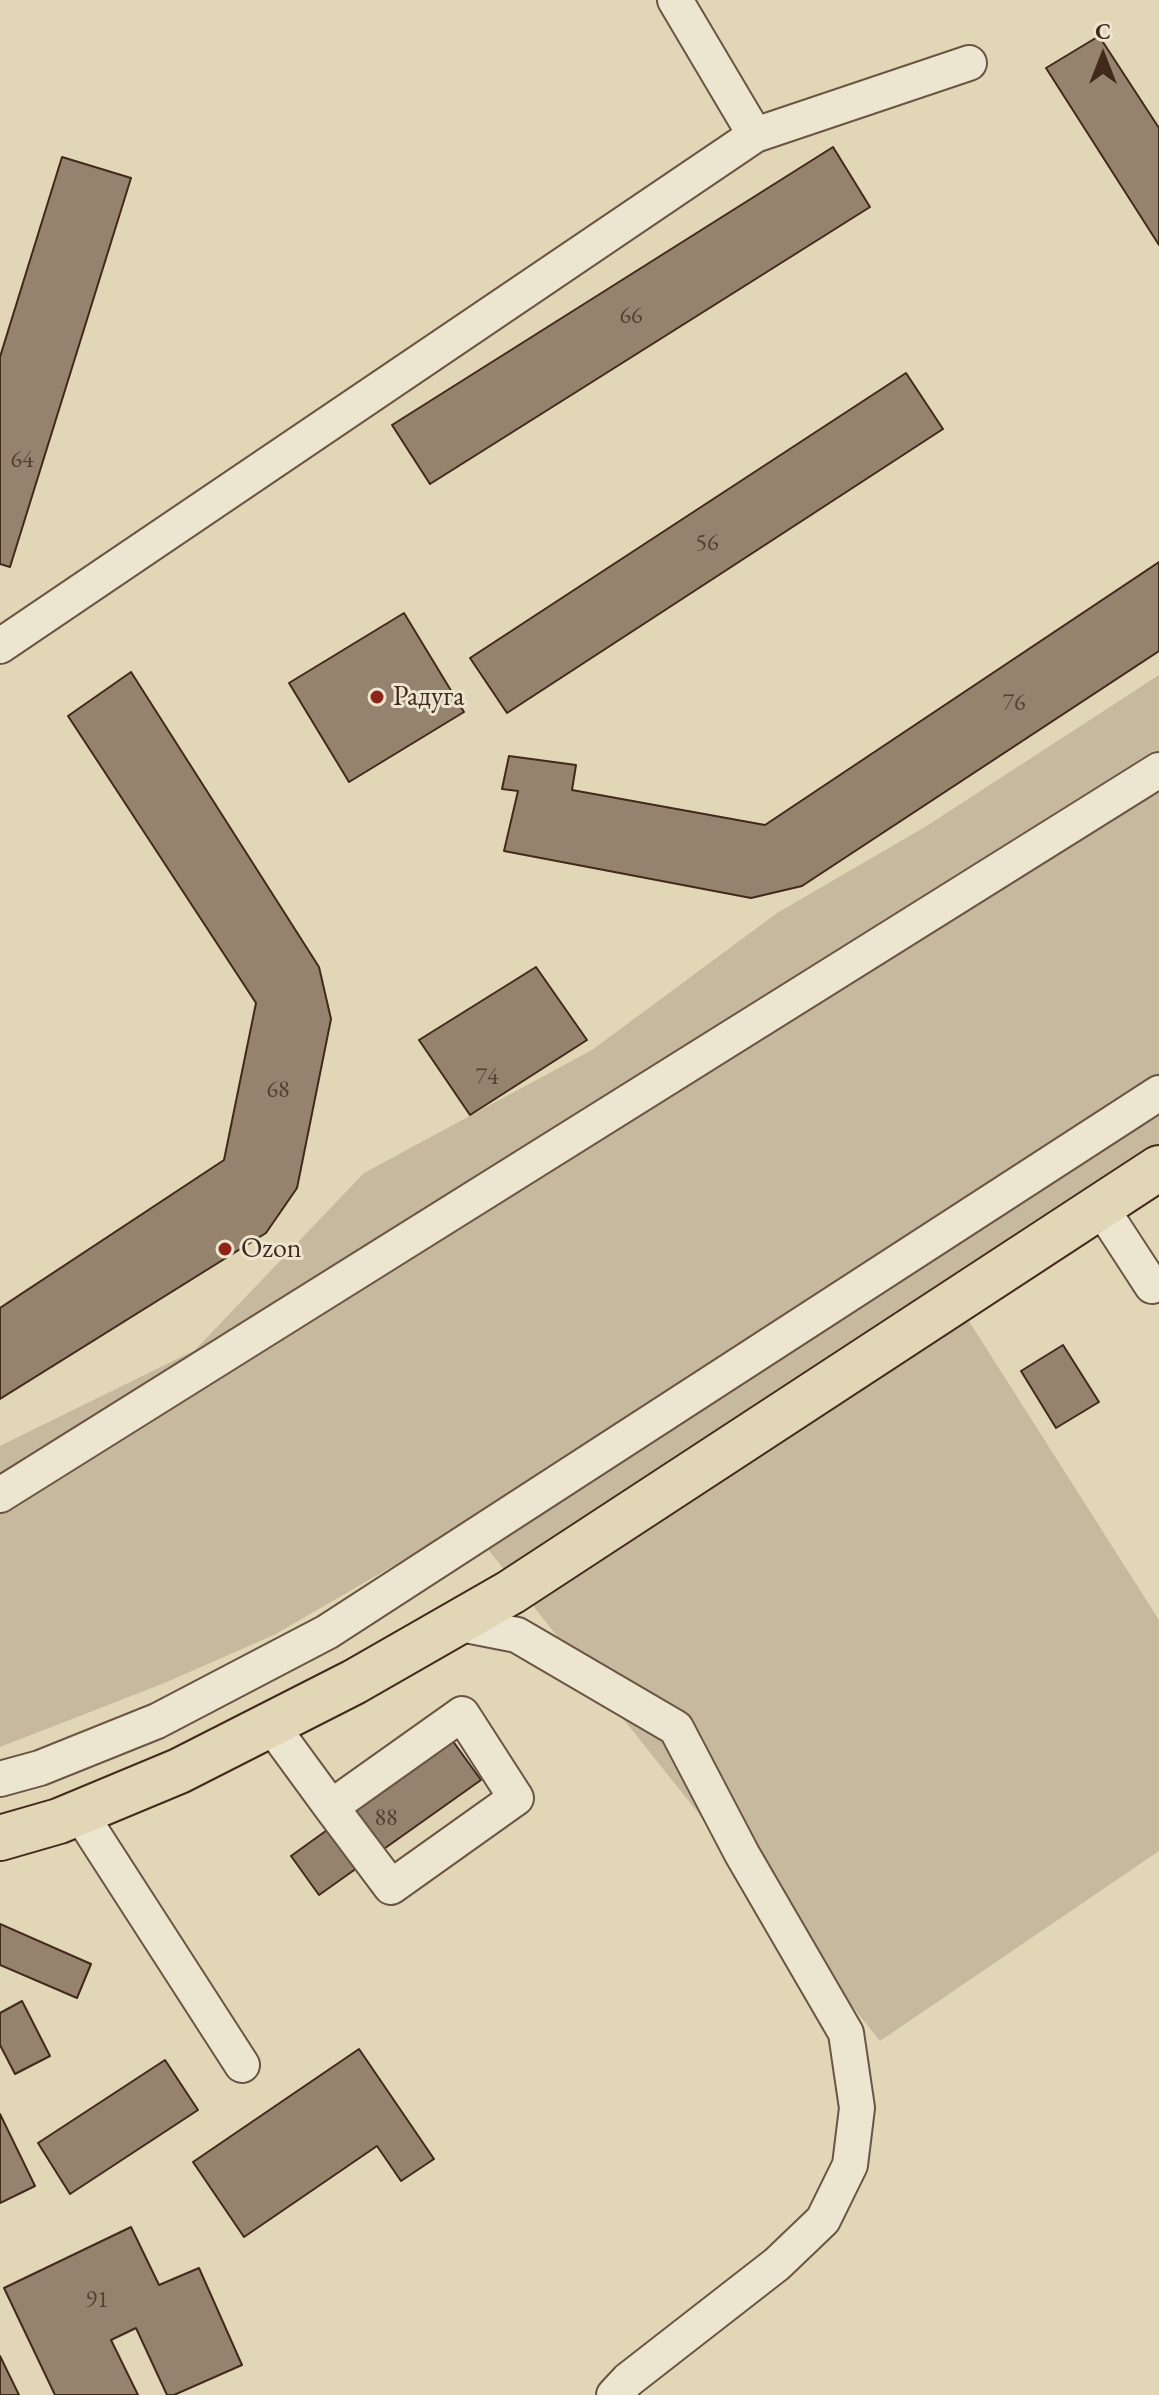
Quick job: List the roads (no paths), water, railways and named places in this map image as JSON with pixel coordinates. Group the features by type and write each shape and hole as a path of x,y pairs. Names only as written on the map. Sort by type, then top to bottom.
{"main road":[{"path":"0,1838 79,1812 179,1771 354,1682 511,1592 1159,1168"}],"street":[{"path":"675,0 755,135"},
{"path":"0,646 755,135 969,63"},
{"path":"0,1495 1159,770"},
{"path":"0,1779 40,1768 157,1721 327,1632 1159,1093"},
{"path":"1100,1206 1152,1286"},
{"path":"456,1623 517,1635 676,1728 742,1854 846,2033 857,2108 850,2165 823,2220 777,2264 628,2380 614,2395"},
{"path":"271,1725 331,1807 391,1887 516,1798 462,1714 331,1807"},
{"path":"79,1812 242,2065"}],"place":[{"name":"Радуга","path":"377,697"},
{"name":"Ozon","path":"225,1249"}]}
